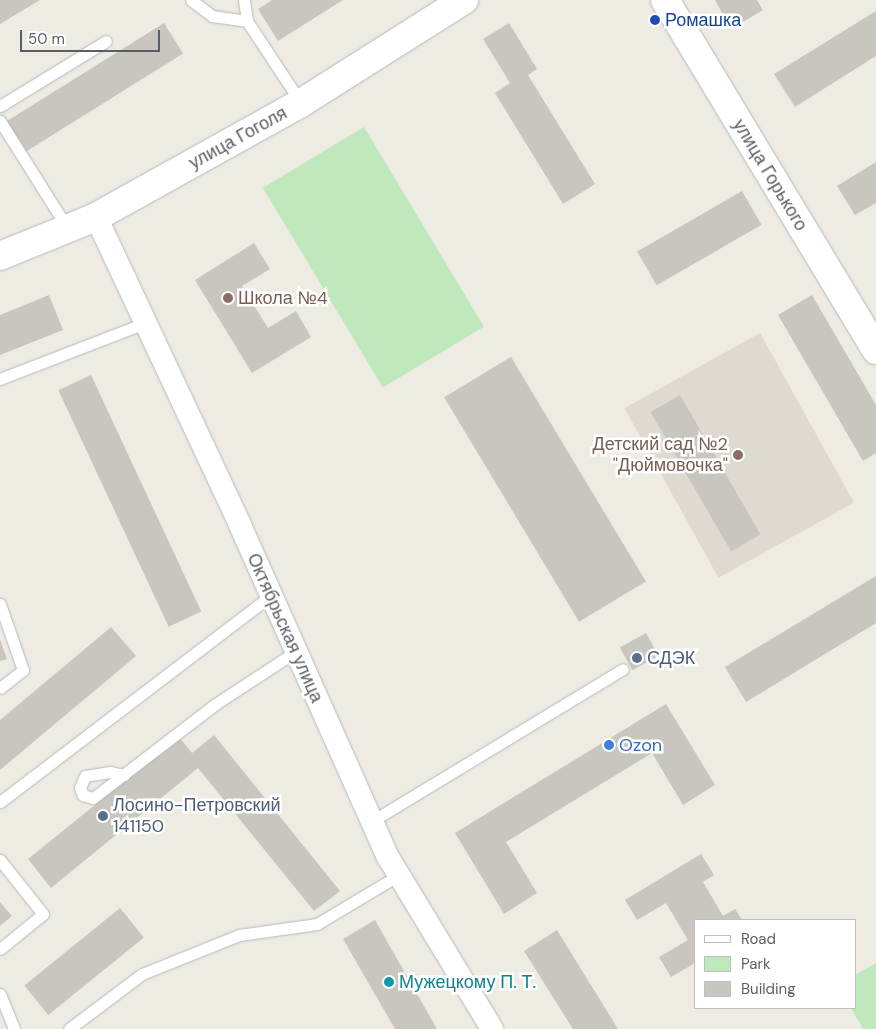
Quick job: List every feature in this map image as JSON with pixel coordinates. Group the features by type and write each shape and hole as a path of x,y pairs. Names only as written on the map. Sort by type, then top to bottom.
{"street":[{"name":"улица Гоголя","path":"0,256 96,217 301,103 464,0"},
{"name":"улица Горького","path":"665,0 876,350"},
{"name":"Октябрьская улица","path":"96,217 372,821 399,874 492,1029"}],"lane":[{"path":"191,0 212,16 247,21"},
{"path":"244,0 247,21 301,103"},
{"path":"0,106 106,41"},
{"path":"0,121 68,229"},
{"path":"0,379 144,323"},
{"path":"0,802 270,596"},
{"path":"0,604 23,670 0,688"},
{"path":"124,775 214,705 294,652"},
{"path":"372,821 623,669"},
{"path":"0,860 43,914 0,949"},
{"path":"69,1029 142,974 239,934 317,924 399,874"},
{"path":"0,994 14,1029"}],"shaded area":[{"name":"Детский сад №2 \"Дюймовочка\"","path":"760,333 854,503 718,578 624,408"}],"green space":[{"path":"364,127 484,327 383,387 263,188"},
{"path":"876,963 876,1029 863,1029 852,1009 856,1009 856,974"}],"building":[{"path":"0,0 40,0 0,24"},
{"path":"272,0 343,0 278,41 258,9"},
{"path":"715,0 757,0 763,10 731,29"},
{"path":"876,11 876,56 795,107 774,74"},
{"path":"164,23 183,54 24,153 5,122"},
{"path":"509,23 537,69 528,75 595,184 563,204 495,93 510,83 483,39"},
{"path":"876,162 876,203 855,215 837,186"},
{"path":"742,191 762,225 657,285 637,252"},
{"name":"Школа №4","path":"254,243 270,269 242,286 268,328 296,311 311,337 252,373 195,280"},
{"path":"49,295 63,330 0,355 0,315"},
{"path":"812,295 876,405 876,453 863,461 778,315"},
{"path":"511,357 646,582 579,622 444,397"},
{"path":"91,375 201,612 169,627 58,390"},
{"path":"680,395 760,534 731,551 651,412"},
{"path":"876,576 876,623 746,702 725,667"},
{"path":"111,627 136,656 0,770 0,720"},
{"path":"646,633 659,656 632,670 620,648"},
{"path":"0,639 7,659 0,661"},
{"path":"666,704 715,785 683,805 652,753 506,842 537,893 504,914 455,833"},
{"path":"214,735 340,891 314,911 198,768 51,888 28,859 179,737 192,753"},
{"path":"701,854 714,875 703,882 723,916 735,909 741,919 694,919 694,964 671,977 659,957 688,940 666,903 637,920 625,900"},
{"path":"0,902 12,916 0,926"},
{"path":"120,908 144,938 48,1015 24,985"},
{"path":"375,920 437,1029 395,1029 343,939"},
{"path":"557,930 618,1029 573,1029 524,951"}],"place":[{"name":"Ромашка","path":"655,20"},
{"name":"Школа №4","path":"228,298"},
{"name":"Детский сад №2 \"Дюймовочка\"","path":"738,455"},
{"name":"СДЭК","path":"637,658"},
{"name":"Ozon","path":"609,745"},
{"name":"Лосино-Петровский 141150","path":"103,816"},
{"name":"Мужецкому П. Т.","path":"389,982"}]}
